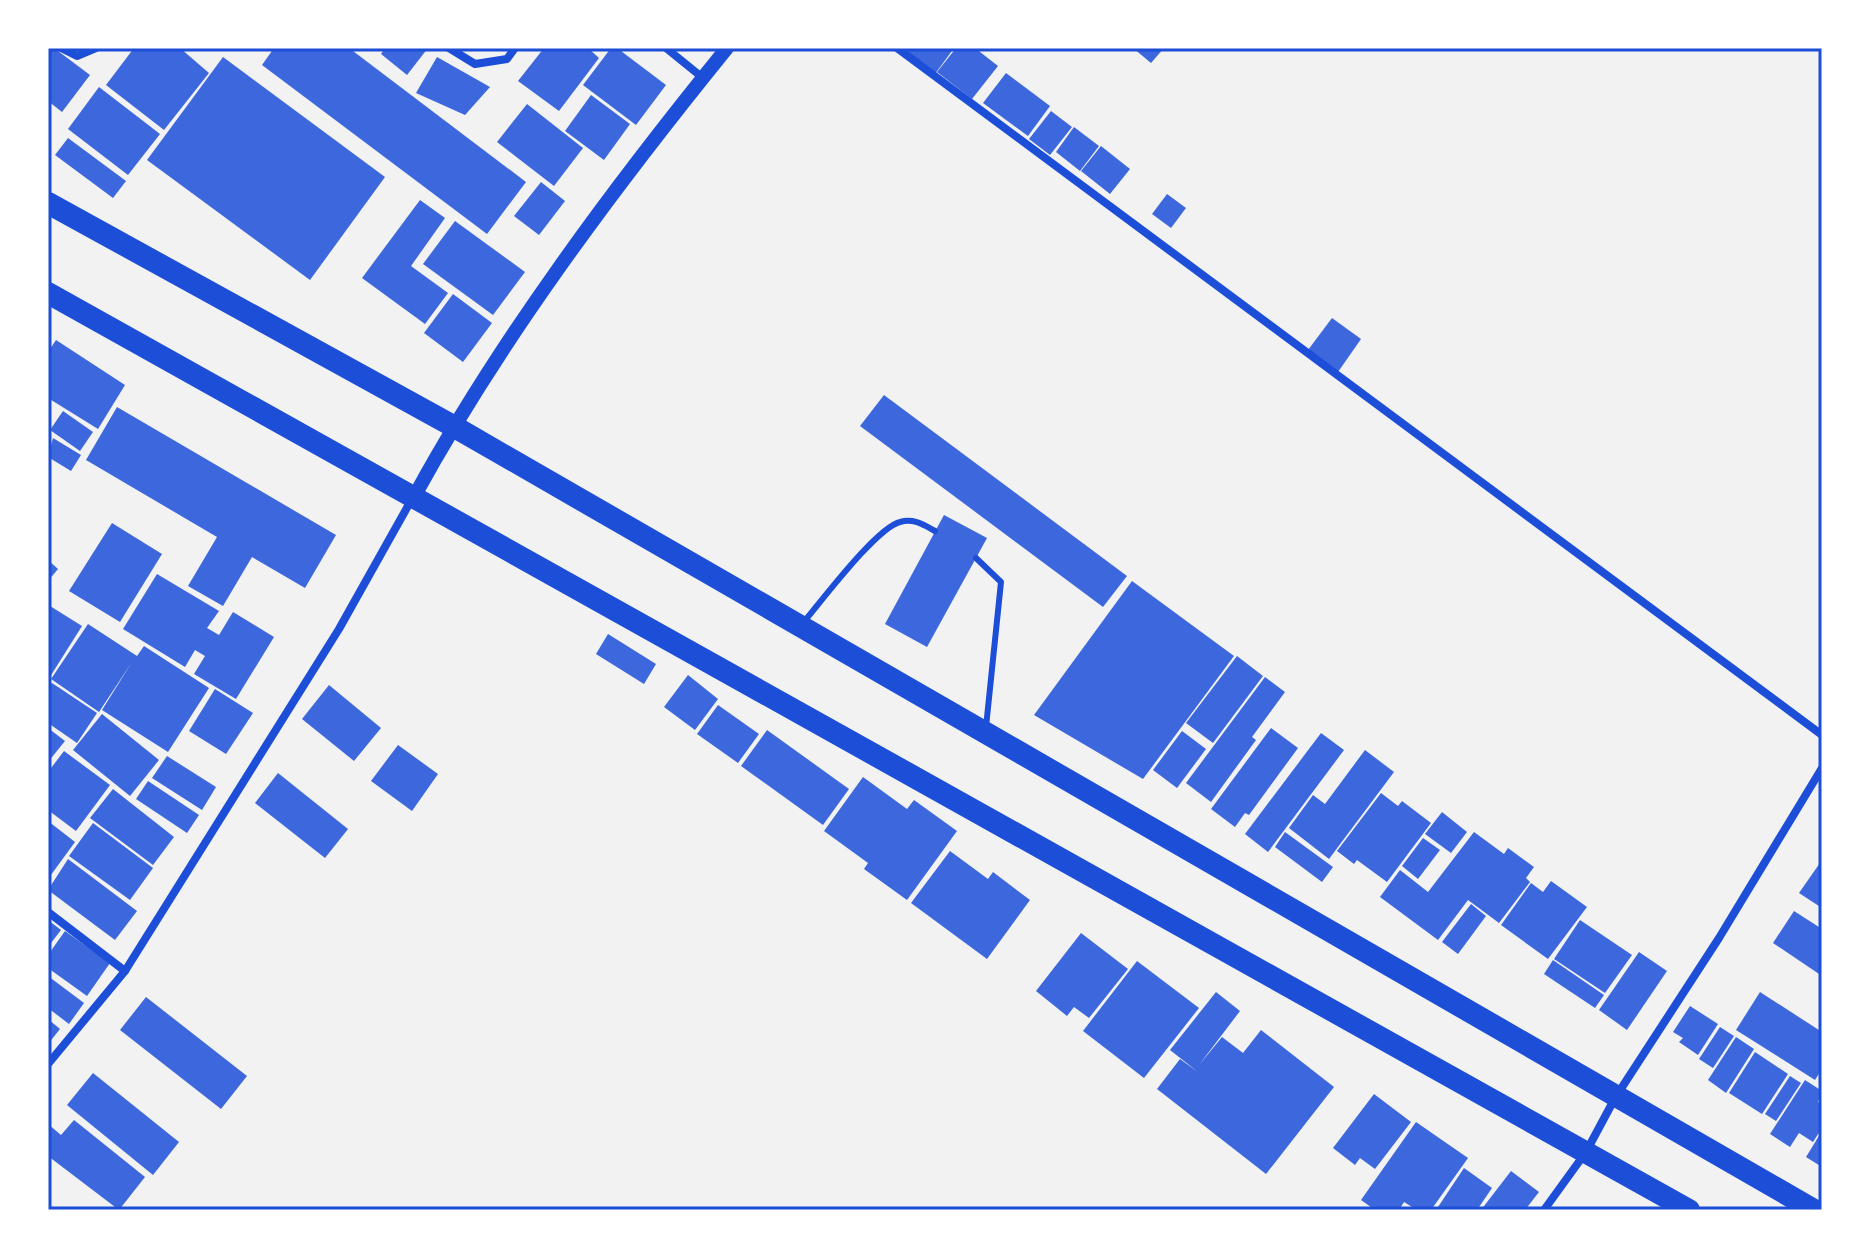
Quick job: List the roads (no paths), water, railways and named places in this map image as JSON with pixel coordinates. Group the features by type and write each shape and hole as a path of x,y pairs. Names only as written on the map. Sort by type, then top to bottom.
{"highway":[{"path":"48,203 453,426 1814,1210"},
{"path":"48,293 1689,1210"}],"street":[{"path":"61,48 77,56 96,48"},
{"path":"449,48 475,64 507,59 515,48"},
{"path":"666,48 703,78"},
{"path":"48,1064 125,971 339,629 453,426 632,167 727,48"},
{"path":"897,48 1822,735"},
{"path":"1544,1210 1586,1152 1615,1098 1719,938 1822,768"},
{"path":"48,912 125,971"}],"lane":[{"path":"800,627 880,534 900,522 919,521 935,531"},
{"path":"976,558 1001,582 985,734"}]}
